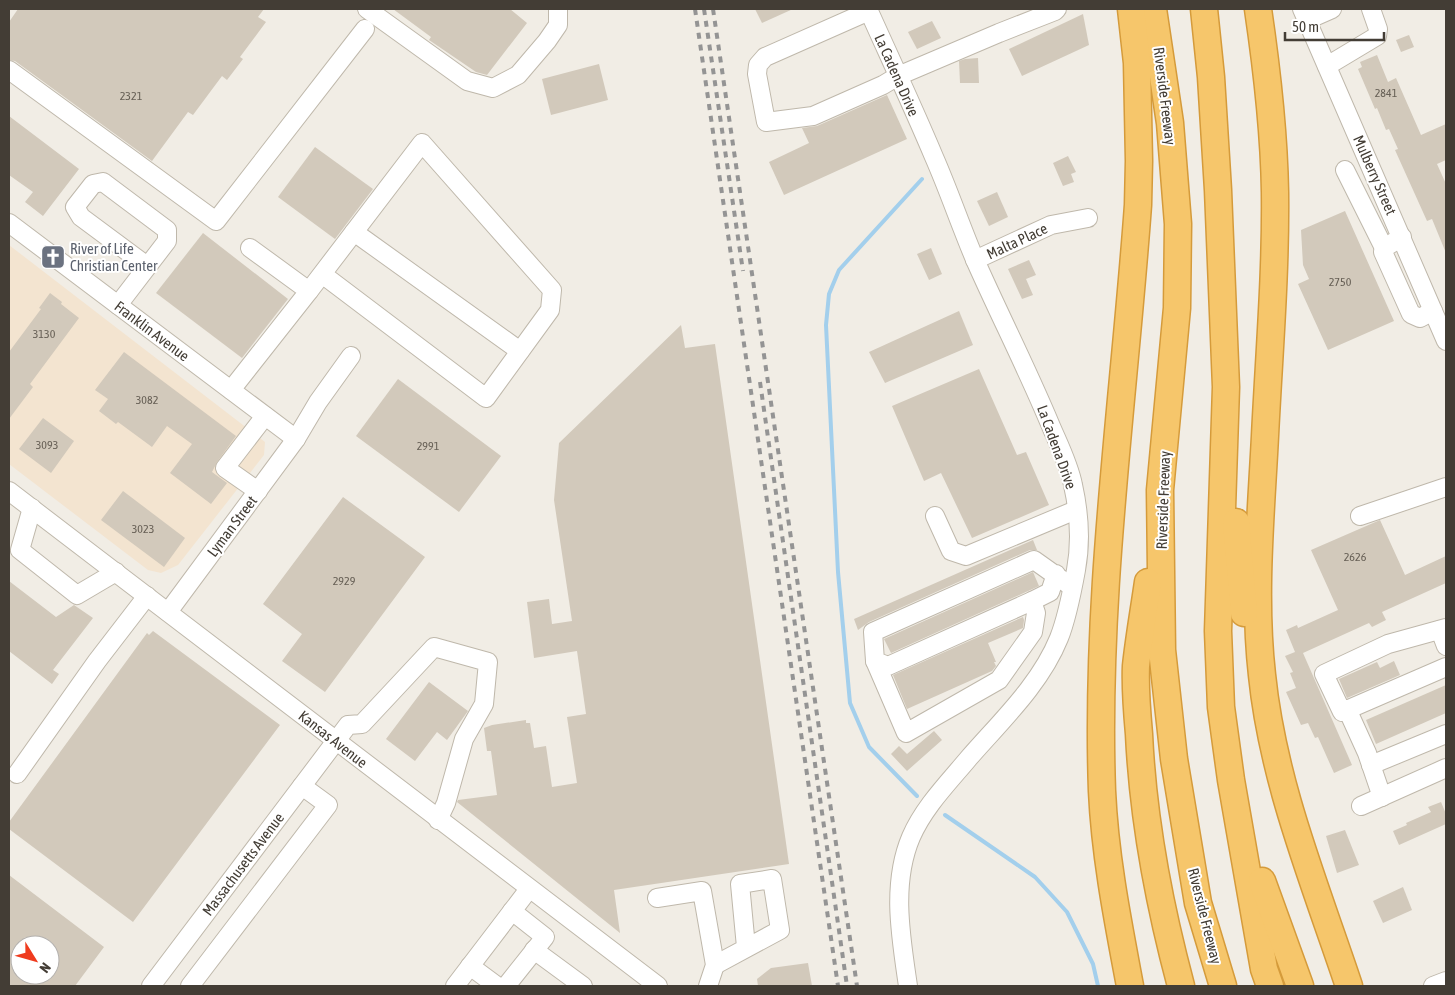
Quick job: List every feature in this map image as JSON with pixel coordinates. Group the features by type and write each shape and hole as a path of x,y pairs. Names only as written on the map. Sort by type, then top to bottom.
{"highway":[{"path":"1130,986 1115,907 1107,850 1102,793 1101,722 1109,528 1138,205 1137,63 1131,9"},
{"name":"Riverside Freeway","path":"1153,9 1170,123 1178,224 1176,308 1160,490 1162,650 1174,759 1198,903 1223,986"},
{"path":"1204,9 1211,77 1218,190 1226,387 1250,682 1267,777 1291,870 1332,986"},
{"path":"1258,9 1268,76 1275,192 1260,540 1258,616 1261,674 1270,732 1284,791 1349,986"},
{"path":"1226,387 1218,631 1221,707 1231,780 1264,969 1270,986"},
{"path":"1160,490 1136,666 1137,707 1140,762 1147,824 1165,921 1181,986"},
{"path":"1231,780 1263,886 1300,986"}],"street":[{"path":"367,9 467,81 492,88 518,75 548,41 558,25 558,9"},
{"path":"868,10 765,57 758,65 757,74 766,122 813,116 883,85 898,76 999,33 1055,12 1057,9"},
{"path":"1304,14 1332,9"},
{"path":"1327,66 1376,36 1378,29 1371,9"},
{"name":"La Cadena Drive","path":"868,10 934,157 975,260 1044,409 1061,451 1073,483 1078,543 1076,570 1058,638 1044,666 1021,697 944,786 911,837 903,866 899,903 902,945 908,986"},
{"name":"Mulberry Street","path":"1304,14 1445,337"},
{"path":"9,70 216,221 365,29"},
{"path":"231,390 309,292 322,274 422,143 552,290 550,310 486,398 322,274"},
{"path":"1345,170 1384,248 1383,252 1411,314 1420,318 1433,311"},
{"path":"118,305 167,241 167,230 103,182 93,184 75,207 81,217 147,266"},
{"name":"Malta Place","path":"975,260 1051,225 1088,218"},
{"name":"Franklin Avenue","path":"9,223 296,439"},
{"path":"354,232 520,351"},
{"path":"1384,248 1402,237"},
{"path":"250,248 309,292"},
{"name":"Lyman Street","path":"168,612 296,439 318,402 351,356"},
{"path":"258,491 225,468 265,416"},
{"path":"1360,516 1446,487"},
{"name":"Kansas Avenue","path":"9,491 652,984"},
{"path":"32,508 20,550 77,594 116,572"},
{"path":"935,516 951,551 966,556 1076,510"},
{"path":"1032,601 1036,613 1033,632 999,680 906,733 875,661 873,632 1034,560 1072,587"},
{"path":"875,661 888,666 1032,601 1050,592 1056,574"},
{"path":"11,776 147,596"},
{"path":"1444,635 1388,644 1324,674 1342,712 1446,667"},
{"name":"Massachusetts Avenue","path":"151,986 348,725 362,724 434,647 488,662 484,704 464,739 446,803 438,820"},
{"path":"1347,709 1382,797"},
{"path":"1371,766 1446,734"},
{"path":"1361,806 1446,768"},
{"path":"190,986 328,805 302,786"},
{"path":"455,986 529,888"},
{"path":"657,898 702,891 715,965 708,986"},
{"path":"506,986 545,937 512,911"},
{"path":"715,965 746,947"},
{"path":"534,950 583,986"},
{"path":"470,966 497,986"},
{"path":"1433,986 1446,980"}],"shaded area":[{"path":"9,245 265,442 264,455 178,565 161,573 148,570 9,464"}],"building":[{"path":"18,9 264,9 258,17 266,22 240,57 243,59 227,80 222,76 193,115 188,112 152,161 15,61 9,60 9,22"},
{"path":"393,9 510,9 527,23 487,75 476,72 429,40 431,37"},
{"path":"755,9 793,9 762,23"},
{"path":"1083,14 1089,45 1022,76 1009,49"},
{"path":"932,21 941,38 917,49 908,32"},
{"path":"1409,35 1414,47 1401,52 1396,40"},
{"path":"1377,55 1388,82 1396,78 1421,135 1446,124 1446,160 1437,164 1446,184 1446,253 1432,219 1427,221 1395,150 1398,149 1389,129 1386,130 1377,108 1375,109 1358,69 1362,67 1360,62"},
{"path":"978,58 979,83 960,83 959,61"},
{"path":"599,64 608,100 551,115 542,79"},
{"path":"887,95 907,139 784,195 769,162 809,143 802,128 817,126"},
{"path":"9,116 79,169 43,216 25,202 33,192 9,175"},
{"path":"315,147 373,189 335,239 278,197"},
{"path":"1068,156 1076,172 1071,174 1074,182 1063,186 1053,163"},
{"path":"997,192 1008,217 989,226 977,201"},
{"path":"1345,211 1394,321 1328,350 1298,284 1309,279 1303,265 1301,230"},
{"path":"203,233 288,299 242,358 156,293"},
{"path":"931,248 942,274 929,280 917,254"},
{"path":"1029,260 1036,275 1026,279 1033,295 1022,299 1008,269"},
{"path":"50,293 79,318 30,384 33,387 9,419 9,352 41,309 39,308"},
{"path":"959,311 973,345 885,383 869,352"},
{"path":"681,325 685,348 715,344 789,864 614,890 620,933 457,802 458,800 497,795 491,751 487,751 484,728 492,725 526,720 526,723 530,723 534,748 546,746 552,787 577,783 567,717 586,714 577,651 534,658 527,602 549,599 552,624 572,621 554,500 559,443"},
{"path":"124,352 236,436 212,472 227,483 211,504 170,473 192,444 167,426 152,447 118,422 116,424 99,411 108,399 95,390"},
{"path":"979,369 1017,455 1026,452 1049,505 972,538 941,473 924,481 892,406"},
{"path":"398,379 501,456 459,512 356,436"},
{"path":"43,418 74,441 51,473 19,449"},
{"path":"123,491 185,538 164,567 101,520"},
{"path":"343,497 425,557 325,692 282,661 302,634 263,604"},
{"path":"1380,520 1405,575 1446,556 1446,583 1382,612 1386,620 1372,627 1369,623 1303,653 1352,765 1334,773 1318,737 1315,738 1308,723 1301,725 1286,692 1296,688 1290,673 1293,672 1285,656 1295,652 1286,630 1297,625 1298,628 1338,610 1311,550"},
{"path":"1033,540 1037,550 1030,550 869,622 858,630 854,619"},
{"path":"1033,572 1039,586 891,653 884,639"},
{"path":"9,581 56,617 74,605 93,618 53,670 59,674 52,684 9,651"},
{"path":"1023,617 1023,628 988,643 996,662 994,662 996,666 992,671 907,709 893,675"},
{"path":"153,631 280,725 133,922 9,829 9,822 147,633 149,635"},
{"path":"1394,661 1400,675 1347,698 1339,679 1377,662 1380,668"},
{"path":"429,682 468,711 447,740 437,732 415,761 386,739"},
{"path":"1446,685 1446,713 1376,744 1366,720"},
{"path":"934,731 942,740 907,771 891,754 899,746 907,754"},
{"path":"1441,802 1446,814 1446,824 1399,845 1393,831 1431,812 1428,807"},
{"path":"1345,830 1359,865 1337,873 1326,836"},
{"path":"9,875 104,947 75,986 9,986"},
{"path":"1403,887 1412,910 1383,923 1373,901"},
{"path":"808,963 812,986 758,986 757,979 771,968"}],"waterway":[{"path":"917,796 869,747 850,703 838,572 826,325 829,294 839,270 922,179"},
{"path":"945,815 1035,877 1067,912 1093,964 1098,986"}],"railway":[{"path":"695,9 838,986"},
{"path":"704,9 743,271"},
{"path":"713,9 857,986"},
{"path":"760,382 847,986"}],"place":[{"name":"River of Life Christian Center","path":"53,257"}]}
